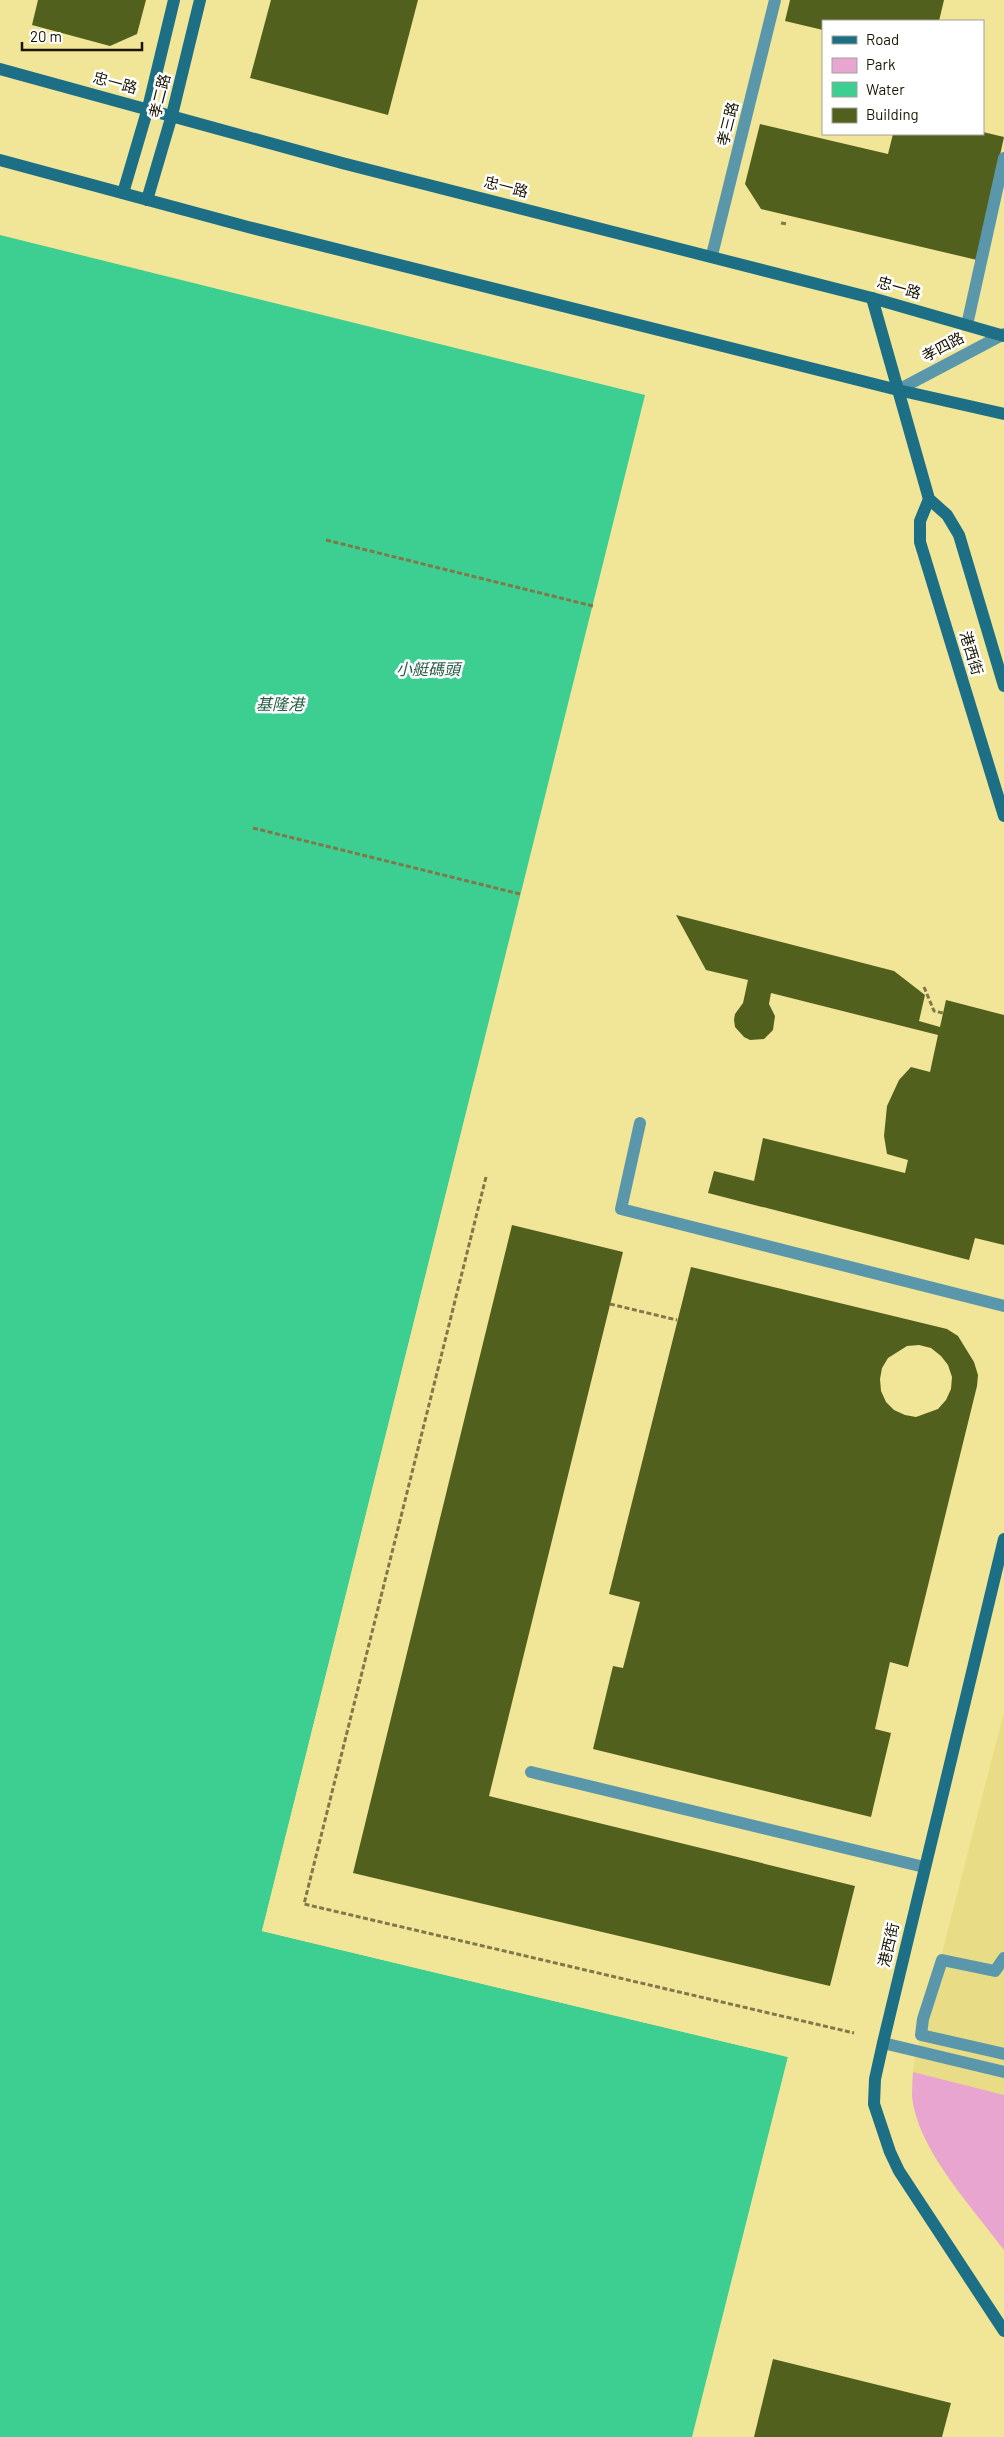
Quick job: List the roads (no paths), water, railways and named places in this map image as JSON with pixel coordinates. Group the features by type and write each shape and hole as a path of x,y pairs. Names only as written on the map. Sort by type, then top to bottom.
{"street":[{"name":"孝二路","path":"123,193 148,108 174,0"},
{"name":"孝二路","path":"147,200 172,115 200,0"},
{"name":"孝三路","path":"712,255 775,0"},
{"name":"忠一路","path":"0,69 148,108 342,163 712,255 1003,335"},
{"path":"967,325 1004,158"},
{"path":"0,160 248,228 898,390 1004,414"},
{"path":"872,298 929,499"},
{"name":"孝四路","path":"898,390 1003,335"},
{"name":"港西街","path":"1004,686 959,535 947,515 929,499 920,521 920,542 1004,816"},
{"path":"640,1123 621,1209 1004,1306"},
{"name":"港西街","path":"1004,1539 883,2044 875,2079 874,2104 890,2152 900,2171 1004,2331"},
{"path":"531,1772 924,1867"},
{"path":"1004,1958 995,1971 942,1960 920,2035 1004,2054"},
{"path":"883,2044 1004,2072"}],"water":[{"name":"基隆港","path":"0,235 645,395 262,1931 788,2057 693,2437 0,2437"}],"water label":[{"name":"小艇碼頭","path":"428,669"}]}
